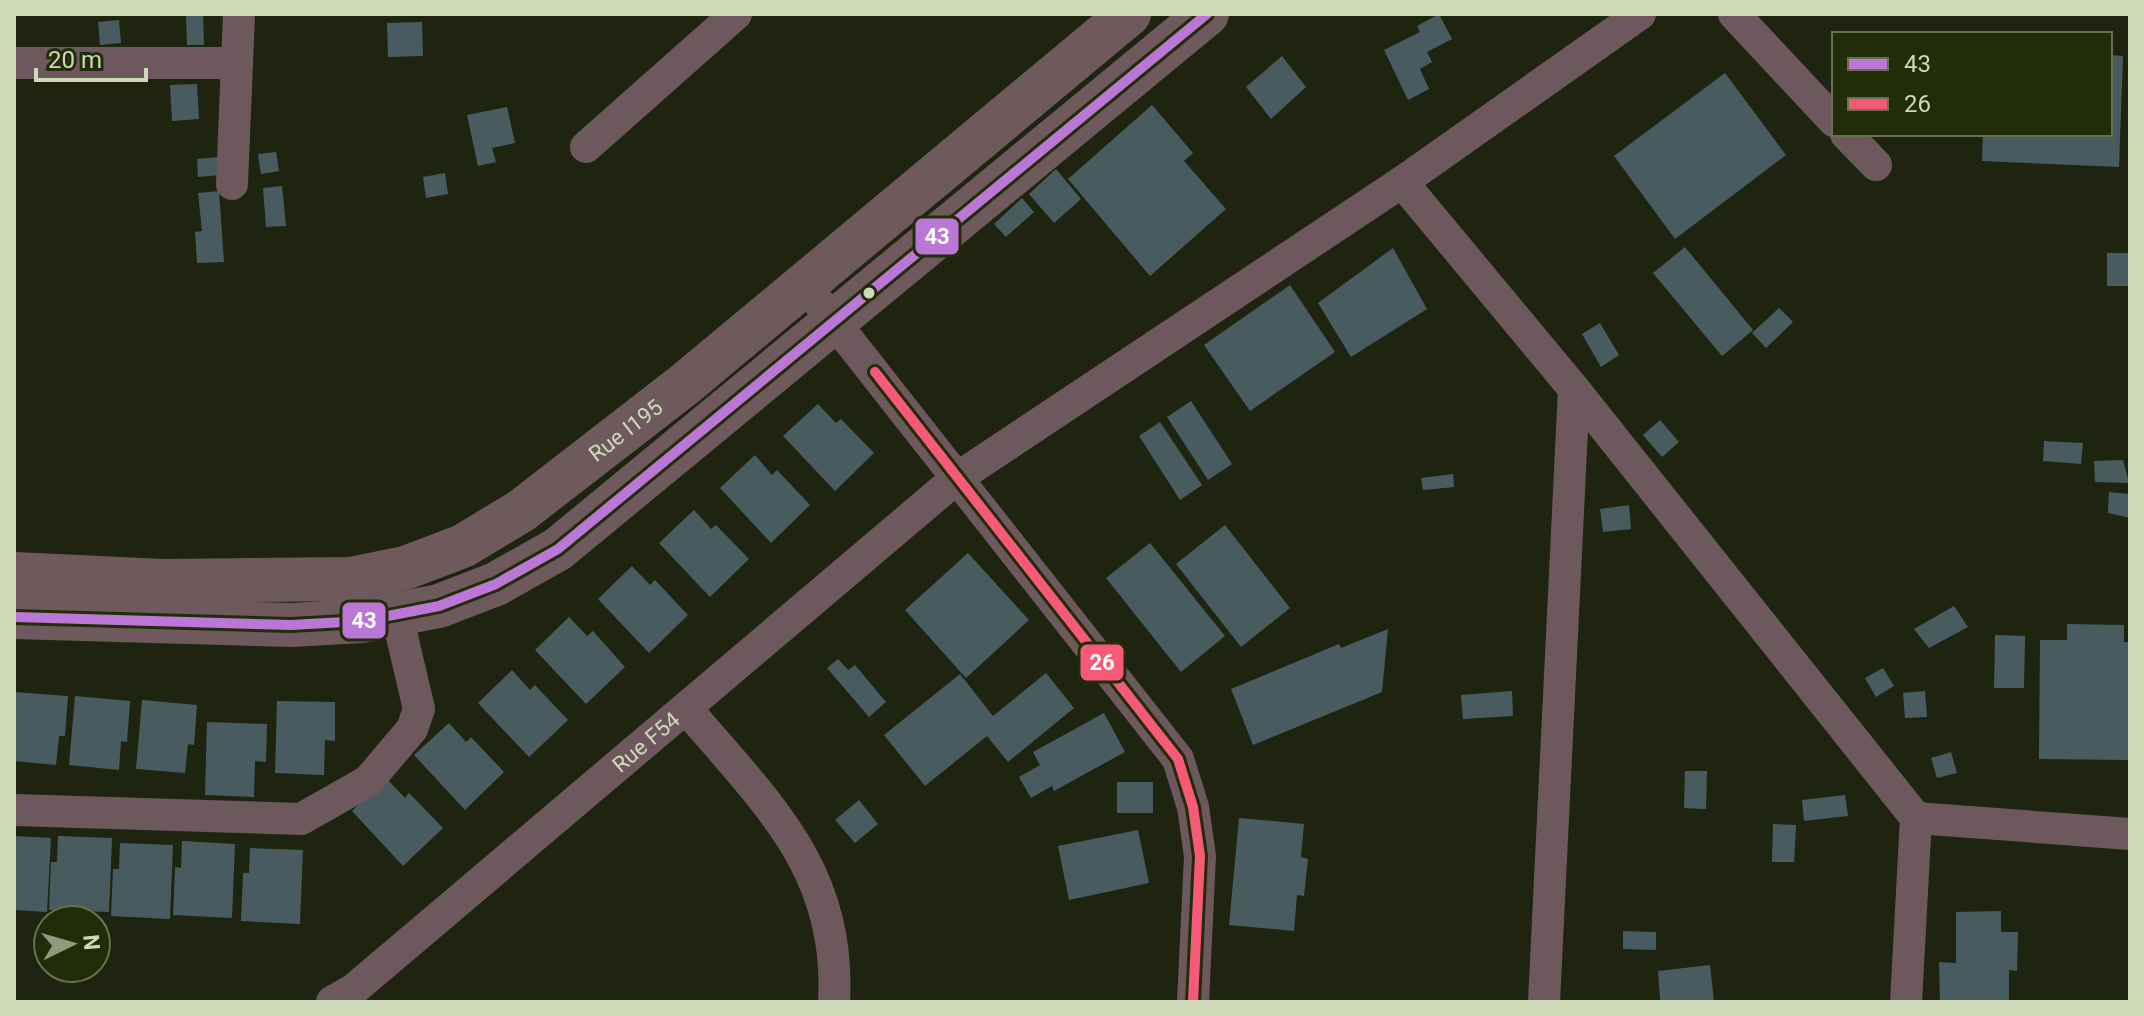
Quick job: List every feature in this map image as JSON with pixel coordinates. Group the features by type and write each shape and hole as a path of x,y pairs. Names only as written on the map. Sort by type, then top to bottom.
{"main road":[{"name":"Rue I195","path":"14,574 285,582 350,579 405,568 463,546 521,511 685,384 1129,14"},
{"path":"14,617 291,625 397,615 439,606 496,584 558,549 1207,14"}],"street":[{"path":"232,184 239,14"},
{"path":"586,147 736,14"},
{"name":"Rue F54","path":"332,1002 353,990 957,478 1402,182 1640,14"},
{"path":"1734,14 1832,119"},
{"path":"14,63 237,63"},
{"path":"1848,136 1876,165"},
{"path":"1402,182 1574,389 1916,818 1906,1002"},
{"path":"802,284 836,322 1178,759 1193,807 1200,856 1193,1002"},
{"path":"1544,1002 1574,389"},
{"path":"14,810 301,819 368,781 412,729 419,709 397,615"},
{"path":"686,708 791,832 826,906 836,977 834,1002"},
{"path":"1916,818 2130,834"}],"building":[{"path":"203,14 204,45 187,45 186,15"},
{"path":"1439,14 1452,39 1427,52 1432,62 1420,69 1429,89 1408,100 1384,50 1420,32 1417,26"},
{"path":"119,20 121,43 100,45 98,22"},
{"path":"422,22 423,56 388,57 387,23"},
{"path":"2112,55 2123,56 2119,167 1982,161 1983,136 2112,136"},
{"path":"1282,56 1306,87 1271,119 1246,87"},
{"path":"1725,73 1786,155 1675,239 1614,156"},
{"path":"197,84 199,119 172,121 170,85"},
{"path":"1152,105 1193,153 1184,161 1226,209 1150,276 1068,179"},
{"path":"507,107 515,143 492,148 496,162 478,166 467,115"},
{"path":"276,152 279,171 261,174 258,154"},
{"path":"218,157 220,175 198,177 197,159"},
{"path":"1056,169 1081,199 1054,223 1029,194"},
{"path":"445,173 448,194 426,198 423,177"},
{"path":"282,186 286,226 266,227 263,188"},
{"path":"219,191 224,262 197,263 195,232 202,231 198,193"},
{"path":"1022,198 1034,212 1006,237 994,224"},
{"path":"1685,247 1753,330 1722,356 1653,273"},
{"path":"1393,248 1427,309 1351,357 1318,303"},
{"path":"2107,253 2130,253 2130,286 2107,286"},
{"path":"1290,285 1335,352 1250,411 1204,345"},
{"path":"1779,308 1793,322 1766,348 1752,333"},
{"path":"1600,323 1619,355 1601,367 1582,334"},
{"path":"1191,401 1232,464 1208,480 1167,417"},
{"path":"818,404 836,423 841,419 874,453 835,491 783,436"},
{"path":"1660,420 1679,442 1662,457 1643,435"},
{"path":"1160,422 1202,485 1180,500 1139,436"},
{"path":"2044,441 2083,443 2081,464 2043,461"},
{"path":"755,455 772,475 777,470 810,505 771,543 720,488"},
{"path":"2123,460 2129,483 2095,482 2094,461"},
{"path":"1453,474 1454,487 1423,490 1421,478"},
{"path":"2109,492 2130,494 2130,518 2108,513"},
{"path":"1629,505 1631,529 1603,532 1600,509"},
{"path":"694,510 711,529 716,525 749,559 710,597 659,543"},
{"path":"1225,525 1290,608 1241,647 1176,564"},
{"path":"1150,543 1225,636 1181,672 1106,578"},
{"path":"968,553 1029,620 966,678 905,610"},
{"path":"632,566 650,585 655,580 688,615 649,653 598,599"},
{"path":"1954,606 1968,627 1929,648 1914,629"},
{"path":"569,617 587,636 593,631 625,667 586,704 535,650"},
{"path":"2067,624 2124,625 2124,642 2130,642 2130,760 2039,759 2040,640 2067,640"},
{"path":"1388,629 1382,692 1253,745 1231,689 1339,644 1341,648"},
{"path":"1995,635 2025,636 2024,688 1994,688"},
{"path":"838,659 848,670 855,665 886,702 869,717 827,668"},
{"path":"1883,668 1894,686 1876,697 1865,678"},
{"path":"512,670 530,690 535,685 568,720 529,757 478,703"},
{"path":"1046,673 1074,708 1008,762 987,736 925,786 884,735 960,674 993,716"},
{"path":"1512,691 1513,716 1463,719 1461,695"},
{"path":"1925,691 1927,717 1905,718 1903,693"},
{"path":"14,692 68,696 65,736 59,736 56,765 14,761"},
{"path":"75,696 130,701 127,742 121,741 119,770 69,765"},
{"path":"142,700 197,705 194,745 188,744 185,773 136,769"},
{"path":"277,701 335,702 335,741 325,740 324,775 275,773"},
{"path":"1104,713 1125,752 1054,791 1052,786 1031,798 1019,777 1040,765 1033,752"},
{"path":"207,722 267,724 266,762 255,761 254,797 205,795"},
{"path":"449,723 466,742 471,737 504,772 465,810 414,755"},
{"path":"1951,752 1957,773 1937,778 1931,758"},
{"path":"1685,771 1707,771 1706,809 1684,808"},
{"path":"386,778 405,798 409,793 443,828 403,866 352,811"},
{"path":"1117,782 1153,782 1153,813 1117,813"},
{"path":"1845,795 1848,816 1804,821 1802,800"},
{"path":"859,800 878,824 855,843 835,820"},
{"path":"1239,818 1304,824 1301,857 1308,859 1304,896 1297,895 1294,931 1229,925"},
{"path":"1773,824 1796,825 1794,862 1772,862"},
{"path":"1138,830 1149,883 1069,900 1058,846"},
{"path":"14,836 51,838 47,904 32,904 32,911 14,910"},
{"path":"58,836 112,838 109,904 49,904 51,862 57,862"},
{"path":"182,841 235,844 232,918 173,915 175,867 181,868"},
{"path":"120,843 173,845 170,919 112,916 113,869 119,869"},
{"path":"250,848 303,850 300,924 241,921 243,873 249,873"},
{"path":"2001,911 2001,932 2018,932 2017,971 2009,970 2009,1001 1940,1002 1939,962 1956,963 1956,912"},
{"path":"1623,931 1656,932 1656,950 1623,949"},
{"path":"1710,965 1714,1002 1660,1000 1658,971"}],"transit line":[{"name":"43","path":"14,617 291,625 362,621 439,606 496,584 558,549 1207,14"},
{"name":"26","path":"875,372 1178,759 1193,807 1200,856 1193,1002"}]}
